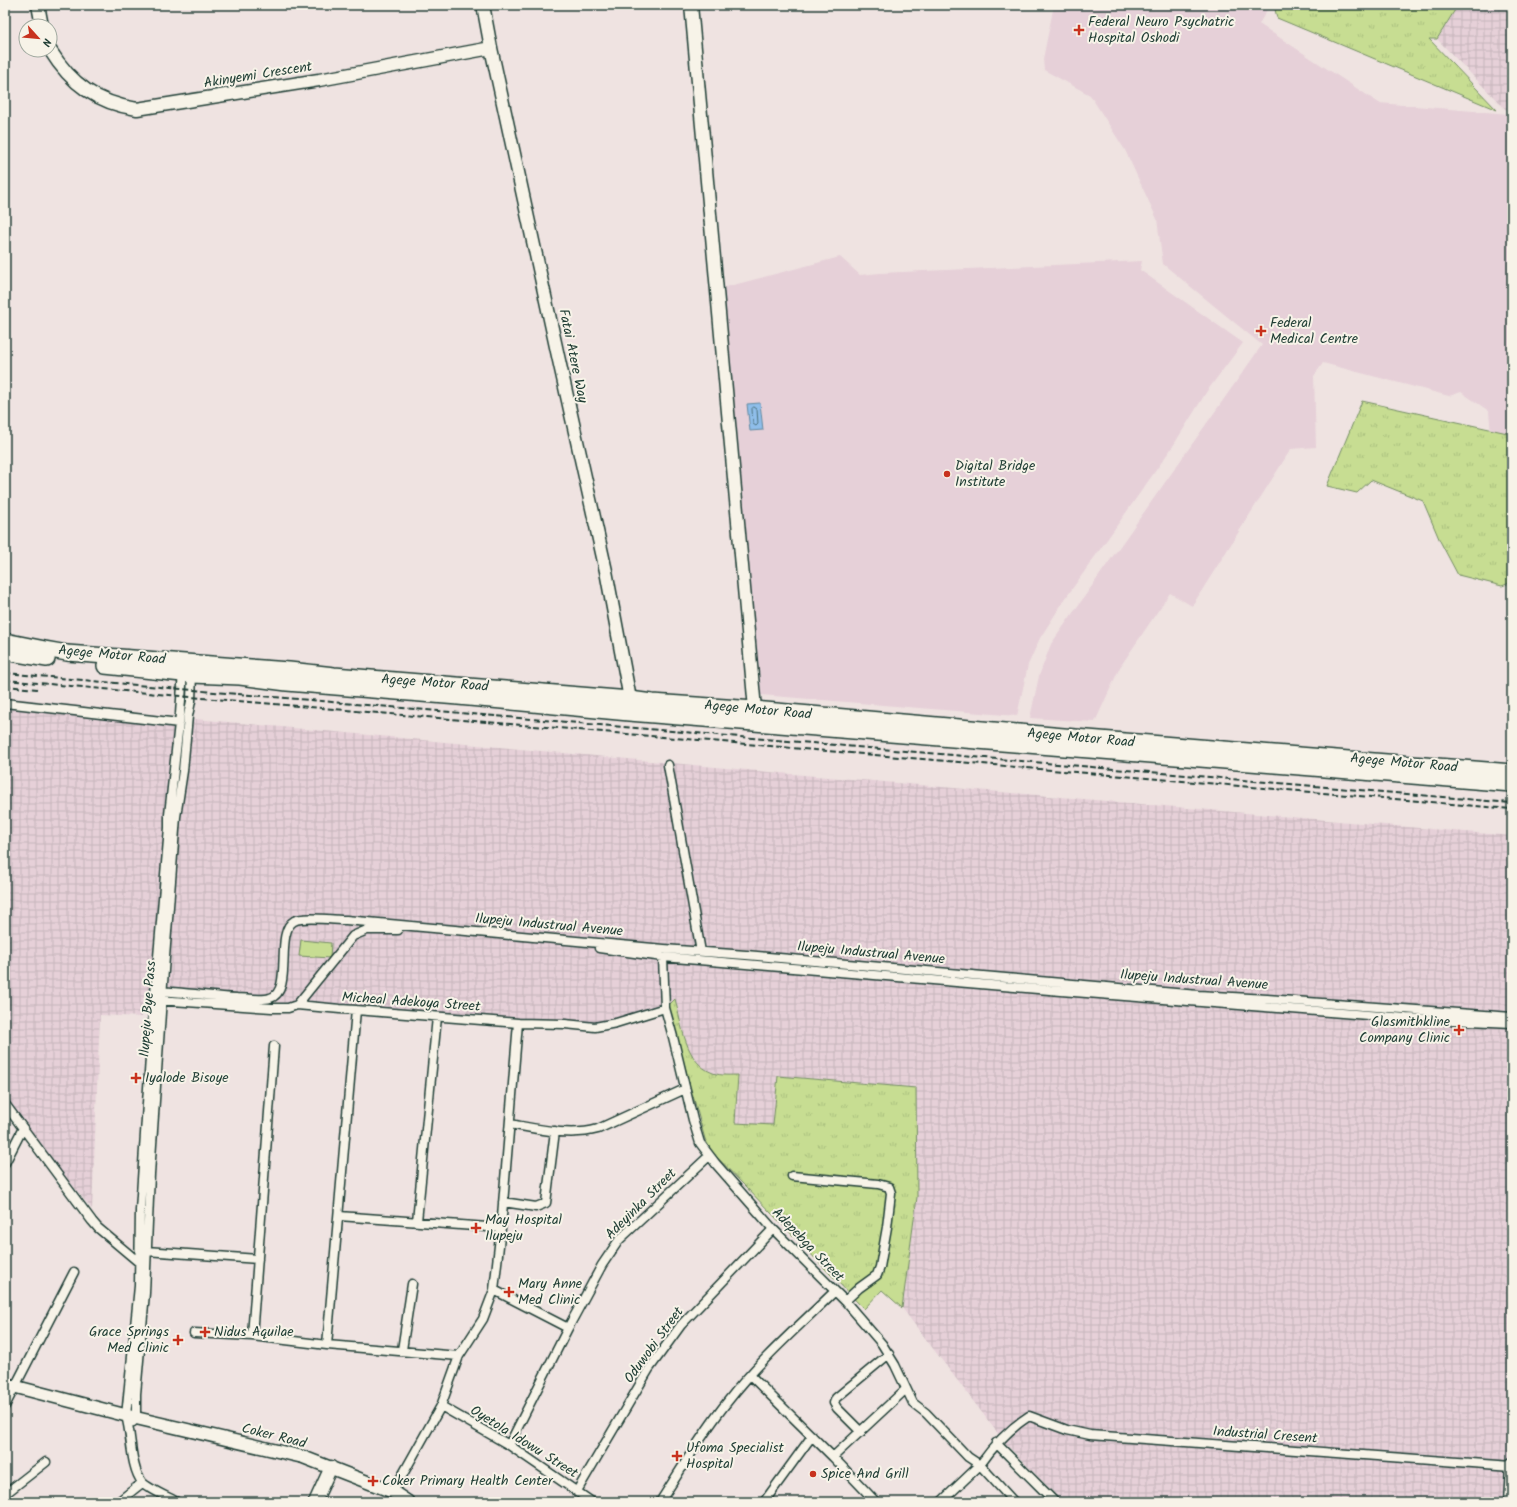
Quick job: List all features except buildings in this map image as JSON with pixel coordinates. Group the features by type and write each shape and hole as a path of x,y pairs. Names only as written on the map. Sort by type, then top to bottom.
{"highway":[{"name":"Agege Motor Road","path":"5,641 67,653 187,668 287,683 458,697 630,706 1441,772 1512,772"},
{"name":"Agege Motor Road","path":"5,652 65,662 187,668"},
{"name":"Agege Motor Road","path":"630,706 652,702 756,709 1075,737 1441,772 1512,784"}],"street":[{"path":"38,5 40,18"},
{"name":"Fatai Atere Way","path":"483,5 491,48 606,571 630,706"},
{"path":"691,5 756,709"},
{"name":"Akinyemi Crescent","path":"55,58 60,66 76,83 91,93 113,104 137,109 320,80 491,48"},
{"name":"Ilupeju Bye Pass","path":"142,1483 134,1467 131,1421 139,1286 146,1251 158,996 169,815 179,723 187,668"},
{"name":"Ilupeju Bye Pass","path":"143,1266 140,1210 158,996 176,817 191,701 187,668"},
{"path":"5,703 179,723"},
{"path":"668,765 701,952"},
{"name":"Ilupeju Industrual Avenue","path":"158,996 249,999 270,998 278,992 282,983 288,926 295,920 305,918 346,920 1198,995 1275,999 1512,1017"},
{"name":"Ilupeju Industrual Avenue","path":"297,1005 353,936 367,930 405,930 506,938 663,957 1054,990 1406,1018 1512,1023"},
{"name":"Adepebga Street","path":"663,957 664,1008 673,1037 697,1136 709,1156 773,1229 845,1301 889,1354 913,1403 926,1413 968,1457 982,1462 1014,1502"},
{"name":"Micheal Adekoya Street","path":"158,996 272,1008 288,1008 297,1005 436,1017 595,1027 616,1023 664,1008"},
{"path":"327,1345 356,1010"},
{"path":"417,1221 436,1017"},
{"path":"393,1492 441,1406 459,1356 483,1319 494,1290 501,1228 518,1023"},
{"path":"252,1336 274,1046"},
{"path":"510,1124 555,1131 586,1132 598,1129 685,1089"},
{"path":"5,1104 98,1228 143,1266"},
{"path":"5,1163 23,1128"},
{"path":"503,1202 536,1207 546,1203 555,1131"},
{"name":"Adeyinka Street","path":"509,1445 568,1328 602,1265 619,1240 709,1156"},
{"path":"792,1176 878,1184 889,1187 891,1193 880,1267 876,1274 845,1301"},
{"path":"339,1216 501,1228"},
{"name":"Oduwobi Street","path":"577,1491 649,1369 681,1324 773,1229"},
{"path":"146,1251 258,1259"},
{"path":"5,1406 10,1385 74,1272"},
{"path":"402,1350 412,1284"},
{"path":"494,1290 568,1328"},
{"path":"660,1502 706,1431 750,1374 835,1292"},
{"path":"194,1333 252,1336 327,1345 402,1350 459,1356"},
{"path":"861,1432 837,1408 834,1403 836,1398 889,1354"},
{"path":"750,1374 833,1457 873,1501"},
{"name":"Coker Road","path":"10,1385 131,1421 303,1457 393,1492 408,1502"},
{"path":"833,1457 906,1389"},
{"name":"Oyetola Idowu Street","path":"441,1406 509,1445 592,1502"},
{"name":"Industrial Cresent","path":"996,1443 1029,1416 1067,1430 1090,1435 1512,1466"},
{"path":"764,1502 812,1436"},
{"path":"941,1502 982,1462 996,1443 1055,1502"},
{"path":"5,1494 46,1462"},
{"path":"1510,1502 1512,1466"},
{"path":"315,1502 331,1467"},
{"path":"118,1502 142,1483 177,1502"}],"shaded area":[{"path":"1054,5 1264,5 1267,10 1259,24 1379,103 1509,114 1512,116 1512,464 1491,434 1489,411 1461,392 1449,396 1323,363 1314,376 1316,447 1291,449 1192,606 1170,593 1120,667 1095,722 1030,718 1039,676 1051,644 1262,345 1163,264 1157,219 1125,150 1090,95 1044,70 1043,59"},
{"path":"1458,5 1512,5 1512,116 1437,39"},
{"name":"Digital Bridge Institute","path":"840,257 860,275 1142,261 1140,270 1243,343 1207,391 1173,446 1065,599 1040,638 1028,665 1017,716 761,695 722,288"},
{"path":"5,697 173,717 769,772 1512,836 1512,1502 1063,1502 1006,1444 902,1308 917,1197 916,1088 778,1076 774,1126 735,1123 738,1076 714,1074 700,1067 688,1049 675,999 668,1006 655,1007 591,1027 145,991 141,1017 100,1015 92,1209 5,1104"}],"green space":[{"path":"1274,5 1458,5 1437,39 1429,39 1497,110 1277,18"},
{"path":"1362,401 1512,434 1512,582 1502,586 1458,575 1440,541 1423,501 1371,480 1357,493 1327,486"},
{"path":"301,940 331,943 330,958 299,956"},
{"path":"675,999 686,1042 696,1061 704,1068 716,1074 738,1075 735,1123 773,1125 778,1076 916,1088 917,1197 902,1308 882,1290 864,1309 712,1152 705,1139 668,1006"}],"water":[{"path":"760,403 763,430 750,431 747,404"}],"railway":[{"path":"5,673 1512,803"},
{"path":"5,680 1512,809"},
{"path":"5,686 37,689"}],"place":[{"name":"Federal Neuro Psychatric Hospital Oshodi","path":"1079,30"},
{"name":"Federal Medical Centre","path":"1261,331"},
{"name":"Digital Bridge Institute","path":"947,474"},
{"name":"Glasmithkline Company Clinic","path":"1459,1030"},
{"name":"Iyalode Bisoye","path":"136,1078"},
{"name":"May Hospital Ilupeju","path":"476,1228"},
{"name":"Mary Anne Med Clinic","path":"509,1292"},
{"name":"Nidus Aquilae","path":"205,1332"},
{"name":"Grace Springs Med Clinic","path":"178,1340"},
{"name":"Ufoma Specialist Hospital","path":"677,1456"},
{"name":"Spice And Grill","path":"813,1474"},
{"name":"Coker Primary Health Center","path":"373,1481"}]}
